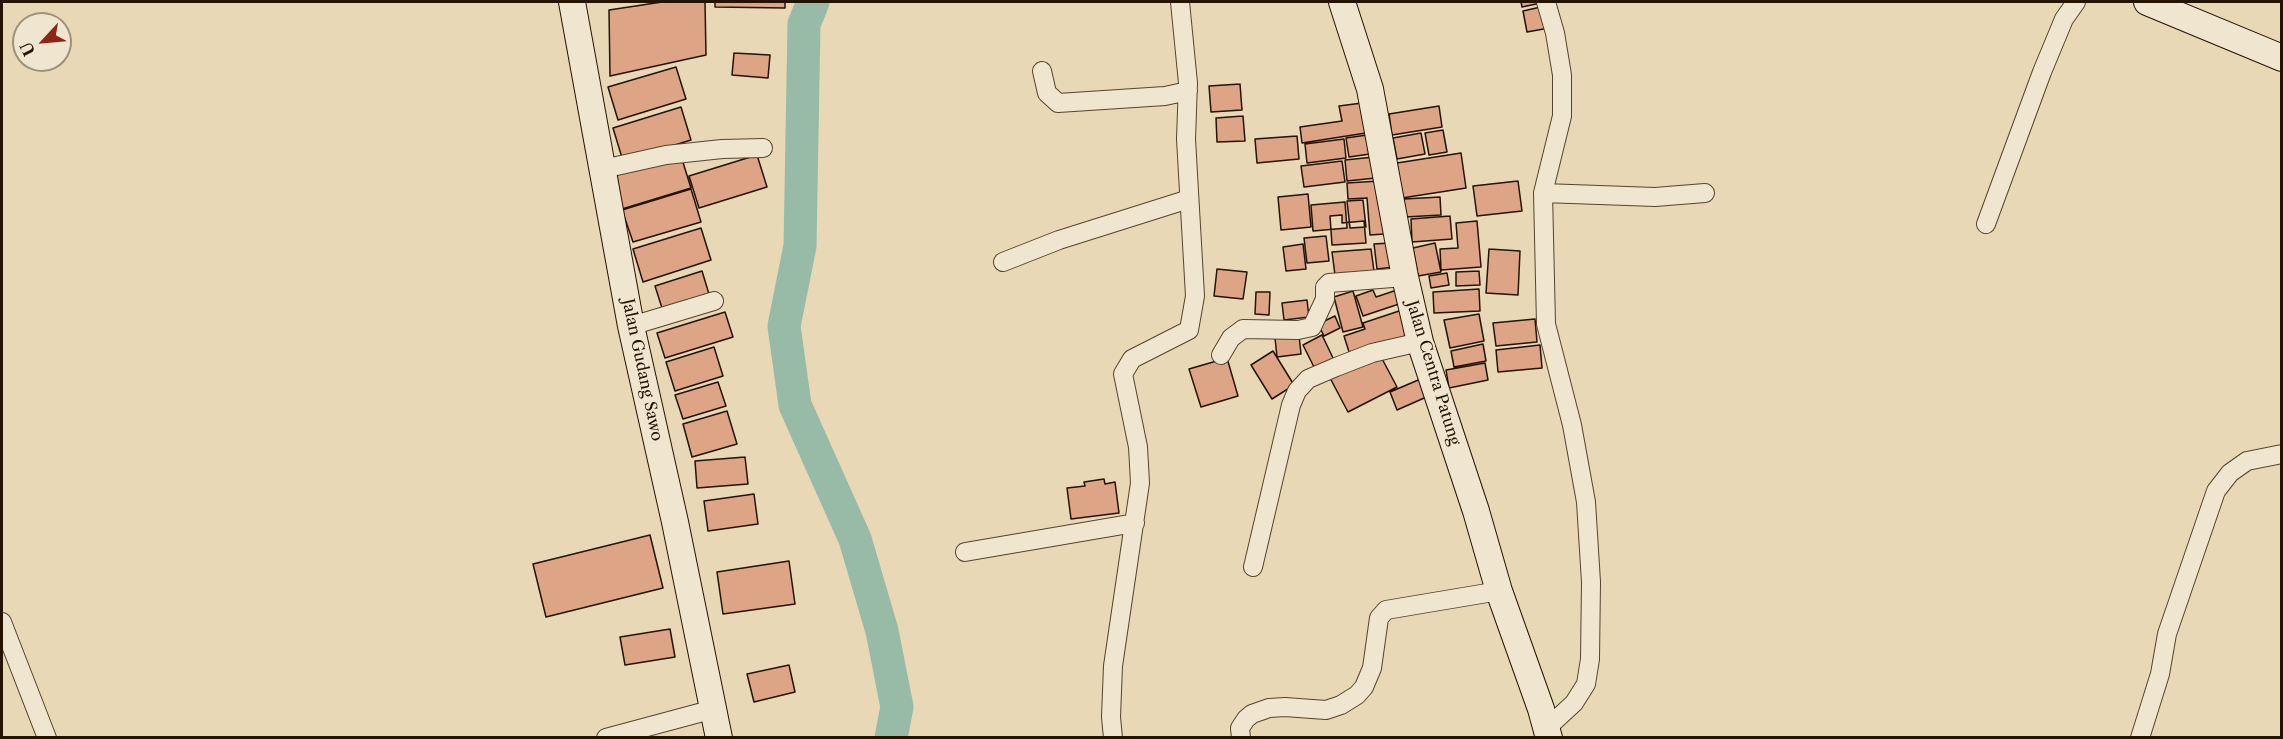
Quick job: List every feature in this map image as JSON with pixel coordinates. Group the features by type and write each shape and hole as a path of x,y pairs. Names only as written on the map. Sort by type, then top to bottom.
{"street":[{"name":"Jalan Gudang Sawo","path":"572,2 631,326 675,522 719,738"},
{"path":"1113,738 1111,717 1113,666 1140,483 1138,447 1123,374 1132,359 1189,330 1195,296 1185,139 1188,91 1180,2"},
{"name":"Jalan Centra Patung","path":"1342,2 1370,89 1405,277 1420,342 1476,511 1499,591 1548,733"},
{"path":"1546,2 1555,33 1562,75 1562,116 1543,193 1546,324 1572,425 1586,502 1591,582 1590,659 1586,684 1574,703 1548,733"},
{"path":"1986,224 2042,72 2064,19 2076,2"},
{"path":"2157,3 2282,58"},
{"path":"1042,71 1047,93 1058,103 1165,96 1188,91"},
{"path":"603,169 666,155 722,149 763,148"},
{"path":"1543,193 1655,197 1706,193"},
{"path":"1003,262 1069,237 1189,200"},
{"path":"1221,355 1231,338 1244,329 1298,330 1312,327 1325,299 1325,287 1329,283 1405,277"},
{"path":"631,326 714,301"},
{"path":"1253,567 1291,405 1297,390 1308,379 1336,367 1372,353 1420,342"},
{"path":"2140,738 2160,674 2167,634 2216,491 2230,473 2247,461 2282,454"},
{"path":"965,552 1135,523"},
{"path":"1241,738 1240,728 1246,719 1269,708 1326,710 1341,705 1357,695 1364,687 1372,668 1379,618 1386,610 1499,591"},
{"path":"2,622 46,738"},
{"path":"606,738 714,709"}],"building":[{"path":"662,2 705,2 706,55 610,76 609,10"},
{"path":"715,2 785,2 785,8 715,7"},
{"path":"1521,2 1541,2 1541,3 1522,7"},
{"path":"1545,6 1549,28 1527,32 1523,11"},
{"path":"734,53 770,55 768,78 732,75"},
{"path":"676,67 686,99 618,120 608,87"},
{"path":"1240,84 1242,110 1211,112 1209,86"},
{"path":"1362,103 1366,133 1302,143 1300,127 1342,121 1339,106"},
{"path":"1439,106 1442,127 1392,135 1389,114"},
{"path":"681,107 691,140 623,161 613,128"},
{"path":"1243,116 1245,141 1217,142 1216,118"},
{"path":"1443,130 1447,152 1429,155 1425,133"},
{"path":"1421,133 1425,154 1397,159 1393,138"},
{"path":"1367,135 1370,154 1349,157 1346,138"},
{"path":"1297,136 1299,159 1257,163 1255,139"},
{"path":"1344,139 1346,158 1307,163 1305,144"},
{"path":"1461,153 1466,188 1402,198 1397,163"},
{"path":"757,155 767,187 699,208 689,176"},
{"path":"681,156 691,188 622,209 613,176"},
{"path":"1374,157 1376,178 1347,181 1345,160"},
{"path":"1342,161 1345,182 1304,187 1301,166"},
{"path":"1379,181 1384,234 1370,235 1367,198 1348,199 1347,183"},
{"path":"1518,181 1522,211 1477,216 1473,186"},
{"path":"691,189 701,222 633,242 622,210"},
{"path":"1308,194 1311,227 1281,230 1278,197"},
{"path":"1440,197 1441,215 1405,217 1404,199"},
{"path":"1363,200 1366,227 1350,228 1347,201"},
{"path":"1345,202 1347,228 1313,231 1311,205"},
{"path":"1342,215 1342,223 1364,221 1366,243 1332,245 1330,216"},
{"path":"1450,216 1452,239 1412,242 1411,219"},
{"path":"1477,221 1481,267 1441,270 1440,249 1458,248 1456,223"},
{"path":"701,228 711,260 643,282 633,249"},
{"path":"1326,236 1329,261 1307,263 1304,238"},
{"path":"1390,243 1394,267 1377,269 1374,244"},
{"path":"1435,243 1441,272 1418,276 1413,248"},
{"path":"1303,244 1306,269 1286,271 1283,247"},
{"path":"1371,249 1374,271 1335,275 1332,252"},
{"path":"1489,249 1520,251 1518,295 1486,293"},
{"path":"1217,269 1247,272 1243,299 1214,296"},
{"path":"702,271 709,294 662,308 655,286"},
{"path":"1479,271 1480,285 1456,286 1456,272"},
{"path":"1447,273 1449,285 1431,288 1429,276"},
{"path":"1479,289 1480,311 1434,313 1433,292"},
{"path":"1373,290 1376,297 1397,290 1402,303 1363,316 1356,296"},
{"path":"1353,291 1363,327 1343,332 1334,297"},
{"path":"1256,292 1270,292 1269,315 1255,314"},
{"path":"1307,300 1309,317 1284,320 1282,303"},
{"path":"1405,309 1413,334 1350,355 1344,336 1365,329 1363,323"},
{"path":"725,312 733,337 665,358 657,333"},
{"path":"1479,314 1484,341 1450,348 1444,320"},
{"path":"1335,316 1340,328 1324,336 1318,324"},
{"path":"1535,319 1537,342 1496,346 1493,323"},
{"path":"1299,335 1301,354 1277,357 1275,338"},
{"path":"1322,335 1334,360 1315,369 1303,345"},
{"path":"1483,344 1486,361 1454,367 1451,351"},
{"path":"1540,345 1542,368 1498,372 1496,350"},
{"path":"714,347 723,376 675,391 666,362"},
{"path":"1273,351 1294,385 1272,399 1251,365"},
{"path":"1379,353 1397,387 1348,412 1330,378"},
{"path":"1227,358 1238,396 1201,407 1189,369"},
{"path":"1485,363 1488,380 1449,388 1446,370"},
{"path":"1423,378 1431,395 1397,410 1390,392"},
{"path":"718,382 726,406 683,419 675,395"},
{"path":"727,411 737,444 692,457 683,424"},
{"path":"745,457 748,484 697,488 695,461"},
{"path":"1104,479 1105,484 1115,482 1119,513 1071,519 1067,488 1085,486 1084,482"},
{"path":"754,494 758,524 708,531 704,501"},
{"path":"650,535 663,588 546,617 533,564"},
{"path":"789,561 795,604 723,614 717,572"},
{"path":"670,629 675,657 625,665 620,637"},
{"path":"789,665 795,692 754,702 747,674"}],"waterway":[{"path":"813,2 804,24 800,246 784,326 795,405 855,539 882,631 897,707 891,738"}]}
